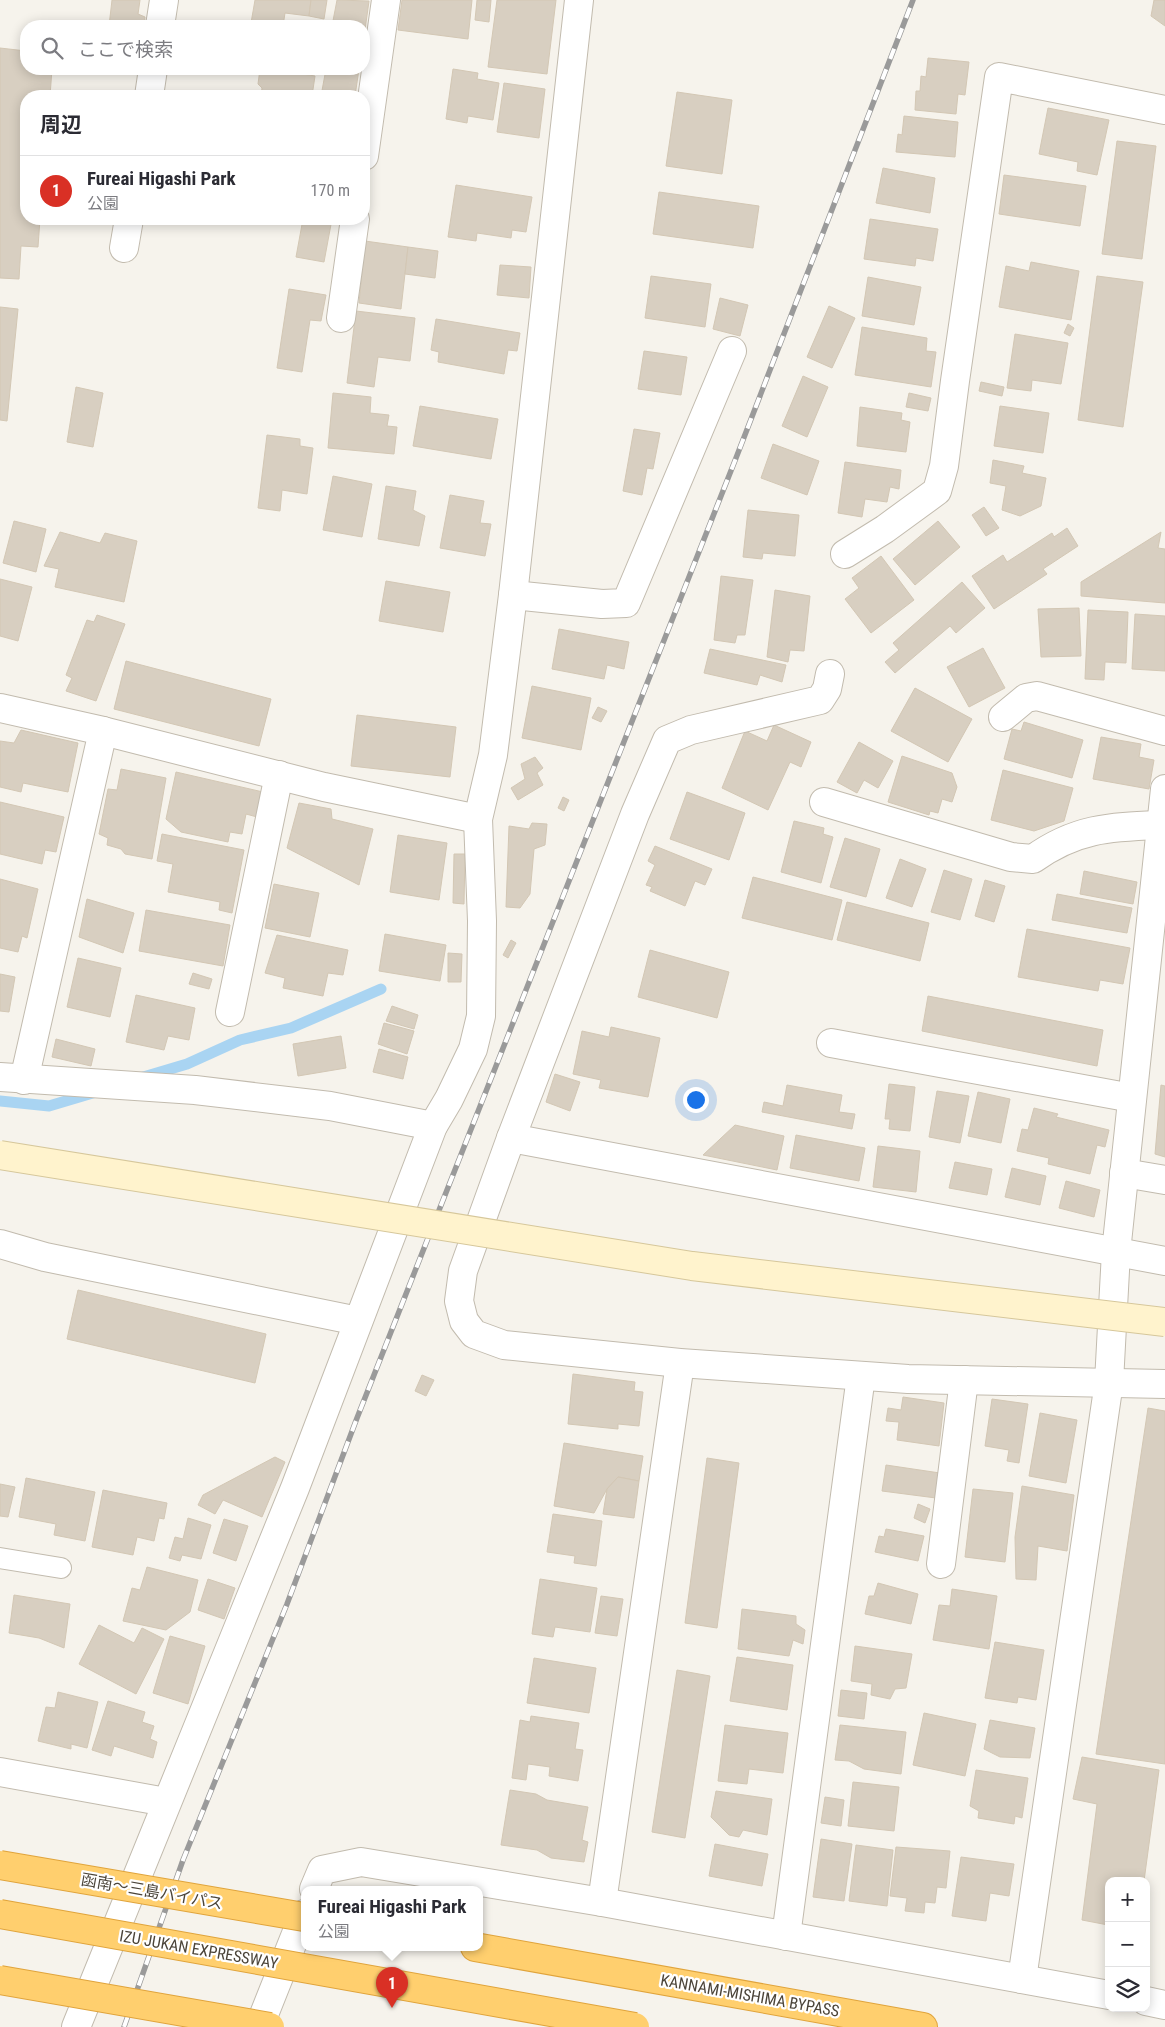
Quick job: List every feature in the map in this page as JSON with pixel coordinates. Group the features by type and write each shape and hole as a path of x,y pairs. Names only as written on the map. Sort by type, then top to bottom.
{"highway":[{"name":"函南～三島バイパス","path":"0,1865 301,1915"},
{"name":"IZU JUKAN EXPRESSWAY","path":"0,1914 635,2027"},
{"name":"KANNAMI-MISHIMA BYPASS","path":"483,1948 923,2027"},
{"path":"0,1980 270,2027"}],"street":[{"path":"161,20 164,0"},
{"path":"370,113 386,0"},
{"path":"76,2027 295,1488 434,1126 473,1049 481,1016 482,921 478,819 493,755 513,594 579,0"},
{"path":"149,90 152,75"},
{"path":"845,554 885,529 937,491 944,466 999,77 1165,110"},
{"path":"124,248 127,225"},
{"path":"341,318 354,225"},
{"path":"513,594 602,604 626,603 732,351"},
{"path":"830,674 827,689 820,700 691,730 667,740 635,814 510,1138 464,1271 459,1300 464,1320 474,1334 504,1345 680,1363 908,1379 1165,1384"},
{"path":"1003,717 1026,698 1038,696 1165,730"},
{"path":"0,708 103,731 279,775 478,819"},
{"path":"103,731 12,1078 195,1090 330,1106 434,1126"},
{"path":"230,1012 279,775"},
{"path":"1022,1979 1109,1382 1116,1252 1132,1098 1159,899 1160,825 1165,789"},
{"path":"824,802 1011,857 1034,859 1051,846 1088,833 1111,827 1160,825"},
{"path":"831,1043 1132,1098"},
{"path":"510,1138 1165,1261"},
{"path":"0,1155 692,1266 1165,1322"},
{"path":"1124,1173 1165,1180"},
{"path":"0,1244 45,1256 358,1321"},
{"path":"602,1902 680,1363"},
{"path":"786,1936 860,1376"},
{"path":"941,1564 964,1380"},
{"path":"0,1772 166,1802"},
{"path":"315,1886 322,1870 361,1862 602,1902 1105,1994"},
{"path":"260,2027 301,1924"},
{"path":"1150,2002 1165,2005"}],"lane":[{"path":"0,1558 61,1568"}],"building":[{"path":"112,0 140,0 138,14 145,17 145,20 110,20"},
{"path":"255,0 311,0 309,16 285,13 284,20 252,20"},
{"path":"311,0 327,0 324,19 309,16"},
{"path":"337,0 369,1 366,20 333,20"},
{"path":"402,0 472,0 468,39 398,30"},
{"path":"477,0 491,0 489,22 475,20"},
{"path":"497,0 556,0 547,74 488,67"},
{"path":"1154,0 1165,0 1165,26 1151,16"},
{"path":"0,48 20,50 20,75 52,75 50,90 20,90 20,225 40,225 38,247 21,246 19,279 0,278"},
{"path":"928,58 969,62 965,95 958,94 956,114 915,110 916,91 920,91 921,76 926,77"},
{"path":"453,69 478,73 477,79 499,83 493,120 468,116 467,123 446,119"},
{"path":"259,75 315,76 313,90 262,90 258,84"},
{"path":"325,75 358,75 356,90 322,90"},
{"path":"504,83 545,89 539,138 497,132"},
{"path":"677,92 732,100 722,174 666,166"},
{"path":"1048,108 1109,120 1097,175 1077,171 1078,162 1039,154"},
{"path":"904,116 958,122 955,157 896,152 898,134 902,135"},
{"path":"1117,141 1156,146 1142,259 1102,254"},
{"path":"883,168 935,178 930,213 876,203"},
{"path":"1004,175 1086,186 1080,226 999,214"},
{"path":"456,185 532,197 526,232 512,230 511,238 477,233 476,241 448,237"},
{"path":"659,192 759,206 753,248 653,234"},
{"path":"870,219 938,229 933,261 916,258 915,266 864,259"},
{"path":"302,225 331,225 324,262 296,257"},
{"path":"365,241 408,247 401,309 359,303"},
{"path":"408,247 438,251 435,278 405,274"},
{"path":"1031,262 1079,271 1071,320 999,307 1006,266 1029,271"},
{"path":"500,265 531,267 529,298 497,295"},
{"path":"651,276 711,284 705,327 645,318"},
{"path":"1097,276 1143,282 1123,427 1078,420"},
{"path":"868,277 921,287 914,325 862,316"},
{"path":"289,289 326,295 321,321 310,320 302,372 277,368"},
{"path":"720,298 748,305 740,336 713,329"},
{"path":"829,306 855,318 832,368 807,357"},
{"path":"0,307 18,309 7,421 0,420"},
{"path":"356,311 415,318 410,361 378,357 374,387 347,383"},
{"path":"436,319 520,333 517,351 508,350 504,374 438,362 439,352 431,350"},
{"path":"1068,324 1074,328 1070,336 1064,333"},
{"path":"862,327 927,338 926,351 936,352 931,387 855,375"},
{"path":"1015,334 1068,343 1061,384 1032,380 1031,391 1007,388"},
{"path":"644,351 687,357 681,395 638,389"},
{"path":"803,376 828,387 807,437 782,426"},
{"path":"981,382 1004,387 1002,396 979,391"},
{"path":"76,387 103,393 93,447 67,442"},
{"path":"333,393 371,397 370,413 389,415 387,426 397,427 394,454 328,448"},
{"path":"909,393 931,398 928,411 906,407"},
{"path":"420,406 498,419 491,459 413,446"},
{"path":"1000,406 1049,413 1043,453 994,446"},
{"path":"860,407 902,413 901,420 910,422 906,452 857,446"},
{"path":"634,429 660,433 653,469 647,468 642,495 623,491"},
{"path":"267,435 300,439 300,446 313,448 307,494 282,490 280,511 258,508"},
{"path":"773,444 819,461 807,495 761,478"},
{"path":"993,460 1024,466 1022,473 1046,478 1041,506 1020,516 1002,510 1006,486 990,483"},
{"path":"845,462 901,470 899,489 890,487 887,502 865,499 862,517 838,513"},
{"path":"333,476 372,484 362,537 323,530"},
{"path":"386,486 416,491 413,510 425,516 419,546 378,539"},
{"path":"450,495 484,501 480,523 491,524 485,556 440,548"},
{"path":"984,507 999,528 986,536 972,515"},
{"path":"748,510 799,515 795,556 763,553 762,559 743,557"},
{"path":"14,521 46,529 36,572 3,563"},
{"path":"938,521 960,547 915,585 893,559"},
{"path":"1067,528 1078,546 1043,569 1047,574 994,609 972,576 1003,555 1007,562 1052,533 1054,537"},
{"path":"60,532 100,543 105,533 137,541 124,602 55,587 59,569 44,566"},
{"path":"1161,532 1158,548 1165,549 1165,603 1081,596 1081,582"},
{"path":"881,556 914,600 871,633 845,599 859,588 852,578"},
{"path":"721,576 753,580 745,635 737,635 735,643 714,640"},
{"path":"0,579 32,587 18,641 0,636"},
{"path":"386,581 450,592 443,632 379,621"},
{"path":"962,582 985,608 956,633 950,626 895,673 885,662 899,650 893,643"},
{"path":"775,590 810,596 804,651 790,650 788,662 767,657"},
{"path":"1079,608 1081,656 1041,657 1038,609"},
{"path":"1088,610 1128,612 1126,663 1105,662 1104,680 1085,679"},
{"path":"1135,614 1165,616 1165,671 1132,669"},
{"path":"97,615 125,624 96,701 66,691 72,678 66,675 87,620 94,622"},
{"path":"559,629 629,642 624,669 607,665 604,679 552,669"},
{"path":"983,648 1005,688 969,707 947,667"},
{"path":"710,649 786,665 782,682 760,675 757,685 704,673"},
{"path":"126,661 271,699 259,746 114,709"},
{"path":"532,686 591,698 581,750 522,738"},
{"path":"915,688 972,719 948,762 891,731"},
{"path":"598,707 607,711 601,722 592,718"},
{"path":"357,715 456,727 450,777 351,766"},
{"path":"1024,722 1083,740 1072,778 1004,759 1012,729 1021,731"},
{"path":"774,725 811,742 801,767 790,762 768,810 722,788 745,731 767,741"},
{"path":"21,730 78,743 68,792 23,783 21,792 0,787 0,741 14,743"},
{"path":"1101,737 1141,744 1139,757 1154,760 1149,789 1093,779"},
{"path":"859,742 893,761 878,788 864,780 857,793 837,782"},
{"path":"902,756 952,773 957,787 952,802 942,799 938,813 930,811 929,815 888,802"},
{"path":"535,757 543,768 537,773 543,785 518,800 511,788 525,779 521,764"},
{"path":"121,769 166,778 152,859 125,854 121,849 107,845 108,838 99,834 108,789 117,790"},
{"path":"1003,770 1073,788 1064,821 1034,831 991,820"},
{"path":"176,772 263,792 257,817 246,814 242,834 230,832 228,842 181,832 166,819"},
{"path":"687,792 745,813 729,860 670,839"},
{"path":"563,797 569,800 564,811 558,808"},
{"path":"0,802 64,817 56,852 45,850 42,864 0,854"},
{"path":"299,803 331,809 332,819 373,829 359,885 287,848"},
{"path":"794,821 824,828 823,834 833,837 821,883 781,872"},
{"path":"532,823 547,824 545,845 534,849 530,894 520,908 506,907 509,826 529,829"},
{"path":"162,834 244,850 232,913 219,910 220,902 168,892 173,864 157,861"},
{"path":"398,835 447,843 439,900 390,892"},
{"path":"845,838 880,849 866,897 830,887"},
{"path":"655,846 712,869 705,885 695,881 685,906 650,891 652,887 646,885 655,865 648,861"},
{"path":"454,854 465,854 464,904 453,903"},
{"path":"900,859 926,869 912,907 886,898"},
{"path":"944,870 972,879 960,920 931,912"},
{"path":"1084,871 1137,882 1133,904 1080,894"},
{"path":"753,877 842,900 832,940 742,918"},
{"path":"0,879 38,889 27,938 22,936 18,952 0,948"},
{"path":"985,880 1005,886 994,922 975,916"},
{"path":"274,884 319,893 310,937 265,928"},
{"path":"1057,894 1132,908 1127,933 1052,920"},
{"path":"87,899 134,913 123,953 79,937"},
{"path":"847,902 929,923 920,961 837,940"},
{"path":"146,910 230,925 223,966 139,951"},
{"path":"1027,929 1130,948 1123,984 1100,980 1098,991 1018,977"},
{"path":"385,934 446,945 440,981 379,971"},
{"path":"277,935 348,950 343,975 328,973 323,996 283,988 285,978 265,973"},
{"path":"511,940 516,943 508,958 503,955"},
{"path":"650,950 729,972 717,1018 638,997"},
{"path":"448,953 462,954 461,982 448,982"},
{"path":"78,958 121,968 110,1017 67,1007"},
{"path":"193,973 212,979 209,989 189,984"},
{"path":"0,974 15,977 9,1012 0,1011"},
{"path":"136,995 195,1008 189,1040 168,1036 164,1050 126,1042"},
{"path":"928,996 1103,1030 1097,1066 922,1031"},
{"path":"392,1006 418,1015 414,1029 386,1021"},
{"path":"384,1023 414,1031 407,1054 378,1044"},
{"path":"611,1027 660,1038 648,1097 599,1088 601,1080 573,1074 582,1031 609,1037"},
{"path":"341,1036 346,1068 298,1076 293,1044"},
{"path":"56,1039 95,1049 91,1066 52,1057"},
{"path":"379,1049 408,1057 403,1079 373,1072"},
{"path":"555,1074 580,1082 570,1111 546,1102"},
{"path":"889,1084 915,1087 910,1131 889,1129 890,1119 885,1119"},
{"path":"787,1085 842,1095 839,1112 855,1114 852,1129 762,1112 764,1102 783,1106"},
{"path":"1161,1085 1165,1086 1165,1157 1155,1154"},
{"path":"937,1091 969,1096 960,1143 929,1137"},
{"path":"978,1092 1010,1099 1001,1143 968,1136"},
{"path":"1034,1108 1058,1114 1056,1117 1109,1130 1105,1147 1097,1145 1090,1174 1048,1164 1049,1158 1017,1151 1022,1129 1028,1130"},
{"path":"735,1125 784,1136 777,1170 703,1155"},
{"path":"796,1135 865,1148 859,1181 790,1168"},
{"path":"878,1146 920,1151 916,1192 873,1187"},
{"path":"955,1162 992,1169 987,1195 949,1188"},
{"path":"1012,1168 1046,1176 1040,1205 1005,1197"},
{"path":"1066,1181 1100,1190 1094,1217 1059,1208"},
{"path":"78,1290 266,1334 255,1383 67,1339"},
{"path":"573,1374 635,1382 634,1391 643,1392 639,1426 618,1424 618,1429 568,1424"},
{"path":"422,1375 434,1380 426,1396 415,1391"},
{"path":"903,1397 944,1403 939,1446 897,1440 899,1422 886,1421 888,1408 901,1410"},
{"path":"992,1399 1028,1404 1019,1463 1007,1461 1009,1450 985,1446"},
{"path":"1148,1408 1165,1411 1165,1764 1096,1754"},
{"path":"1040,1413 1077,1420 1066,1483 1029,1476"},
{"path":"564,1443 643,1456 639,1481 618,1477 607,1489 594,1513 554,1506"},
{"path":"275,1457 285,1462 262,1517 223,1500 215,1514 198,1505 203,1495"},
{"path":"707,1458 739,1463 717,1628 685,1623"},
{"path":"886,1465 940,1473 936,1498 882,1491"},
{"path":"618,1477 639,1481 634,1518 603,1514 607,1489"},
{"path":"26,1478 95,1492 85,1541 54,1535 56,1524 19,1517"},
{"path":"0,1484 15,1487 8,1517 0,1516"},
{"path":"1022,1486 1074,1495 1067,1551 1038,1546 1036,1580 1016,1579 1015,1537"},
{"path":"973,1489 1013,1493 1005,1562 965,1557"},
{"path":"103,1490 167,1503 164,1519 159,1518 154,1541 137,1537 133,1555 92,1547"},
{"path":"918,1504 930,1509 925,1523 914,1518"},
{"path":"553,1514 602,1521 596,1566 574,1563 575,1556 547,1552"},
{"path":"188,1518 211,1525 201,1559 182,1555 180,1561 169,1558 175,1537 183,1539"},
{"path":"224,1519 248,1526 236,1561 213,1553"},
{"path":"886,1529 924,1536 918,1561 875,1552 879,1536 884,1537"},
{"path":"147,1567 198,1580 190,1612 166,1630 123,1621 132,1588 140,1590"},
{"path":"208,1579 235,1588 224,1619 198,1610"},
{"path":"540,1579 597,1588 590,1632 555,1627 553,1637 532,1634"},
{"path":"878,1583 918,1594 911,1624 865,1614 869,1596 874,1596"},
{"path":"952,1589 997,1596 989,1649 933,1640 939,1605 950,1606"},
{"path":"14,1595 70,1604 64,1648 39,1638 9,1633"},
{"path":"601,1596 623,1599 617,1636 595,1633"},
{"path":"742,1609 796,1616 796,1624 805,1630 803,1644 793,1640 789,1656 738,1649"},
{"path":"99,1625 134,1643 142,1628 164,1639 136,1694 79,1664"},
{"path":"170,1636 205,1646 188,1704 153,1693"},
{"path":"995,1642 1044,1650 1036,1700 1018,1697 1017,1703 985,1698"},
{"path":"855,1646 912,1654 906,1688 895,1689 890,1699 871,1695 872,1684 851,1681"},
{"path":"737,1657 793,1665 787,1710 730,1701"},
{"path":"534,1658 596,1668 589,1713 527,1703"},
{"path":"677,1670 710,1676 685,1838 652,1832"},
{"path":"841,1690 867,1693 864,1719 838,1716"},
{"path":"58,1692 98,1702 87,1748 71,1744 71,1749 38,1741 46,1707 55,1708"},
{"path":"108,1701 145,1712 142,1722 154,1726 150,1739 157,1742 153,1758 114,1746 111,1756 92,1750"},
{"path":"924,1713 976,1724 965,1776 913,1765"},
{"path":"531,1716 579,1723 575,1749 583,1750 578,1781 549,1776 550,1767 528,1764 526,1780 512,1778 520,1720 530,1722"},
{"path":"990,1720 1035,1728 1030,1758 1000,1757 984,1749"},
{"path":"725,1725 788,1733 783,1773 749,1769 747,1784 718,1781"},
{"path":"840,1725 906,1732 901,1774 864,1769 849,1761 835,1760"},
{"path":"1082,1757 1159,1770 1145,1877 1105,1877 1105,1924 1082,1920 1097,1804 1073,1799"},
{"path":"976,1770 1028,1778 1022,1818 1015,1816 1014,1824 978,1818 979,1811 970,1806"},
{"path":"853,1782 899,1787 894,1831 848,1826"},
{"path":"510,1790 536,1794 547,1800 588,1807 582,1840 588,1842 584,1862 551,1858 537,1850 501,1845"},
{"path":"716,1791 772,1799 767,1835 743,1830 739,1837 729,1835 711,1817"},
{"path":"825,1797 844,1800 841,1826 821,1823"},
{"path":"821,1839 852,1844 844,1901 813,1897"},
{"path":"715,1844 768,1854 762,1886 709,1876"},
{"path":"856,1845 893,1850 887,1906 849,1901"},
{"path":"896,1847 950,1851 946,1888 937,1887 935,1903 925,1902 924,1913 905,1911 907,1898 890,1896"},
{"path":"961,1857 1014,1864 1009,1896 990,1893 986,1921 952,1916"}],"waterway":[{"path":"140,1078 187,1064 240,1040 291,1028 381,989"},
{"path":"0,1101 49,1106 96,1092"}],"railway":[{"path":"124,2027 183,1860 287,1604 357,1418 736,458 913,0"}],"place":[{"name":"Fureai Higashi Park","path":"392,2008"}]}
